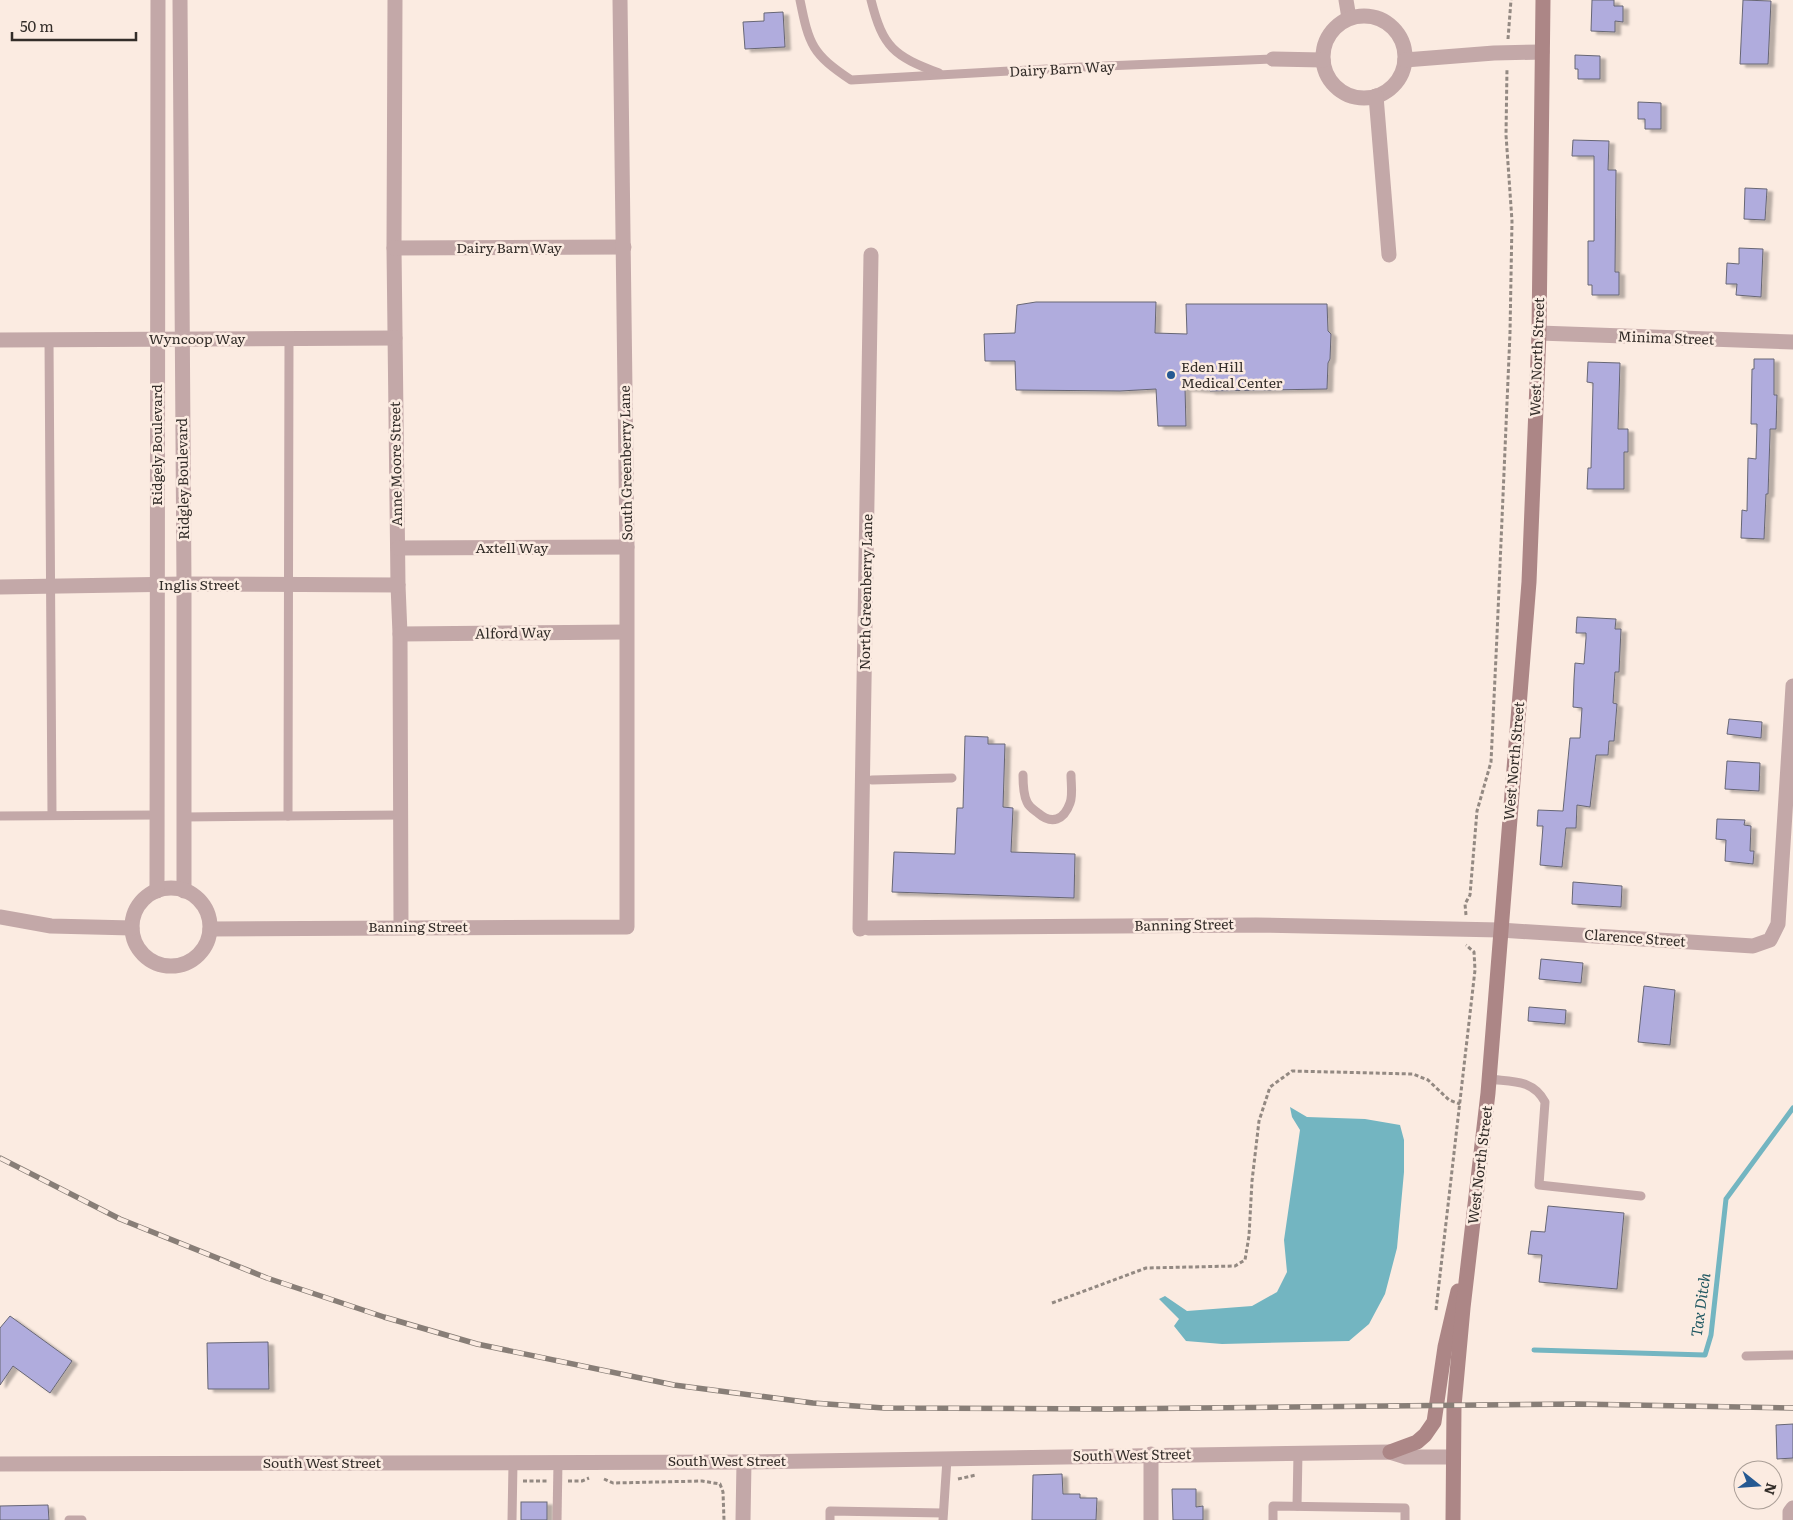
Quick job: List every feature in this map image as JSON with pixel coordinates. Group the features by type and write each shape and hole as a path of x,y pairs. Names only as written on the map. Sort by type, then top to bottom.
{"main road":[{"name":"West North Street","path":"1453,1520 1454,1406 1489,1079 1529,582 1538,333 1543,0"},
{"path":"1390,1452 1417,1442 1425,1435 1434,1422 1450,1319 1472,1239"}],"street":[{"name":"Ridgely Boulevard","path":"157,891 158,0"},
{"name":"Ridgley Boulevard","path":"180,0 184,890"},
{"name":"Anne Moore Street","path":"395,0 394,248 400,634 401,927"},
{"name":"South Greenberry Lane","path":"620,0 624,248 627,927"},
{"path":"1346,0 1349,18"},
{"path":"1370,16 1380,19 1389,24 1402,40 1405,60 1399,79 1393,86 1376,96 1366,98 1346,94 1331,81 1326,72 1323,60 1325,44 1329,36 1341,23 1349,18 1370,16"},
{"path":"1405,60 1542,52"},
{"path":"1273,59 1323,60"},
{"path":"1376,96 1389,255"},
{"path":"158,104 180,104"},
{"name":"Dairy Barn Way","path":"394,248 624,248"},
{"name":"North Greenberry Lane","path":"864,929 871,255"},
{"name":"Minima Street","path":"1538,333 1793,342"},
{"name":"Wyncoop Way","path":"0,340 395,338"},
{"name":"Axtell Way","path":"398,548 626,547"},
{"name":"Inglis Street","path":"0,587 184,584 398,585"},
{"name":"Alford Way","path":"400,634 626,632"},
{"name":"Clarence Street","path":"1500,930 1753,946 1770,940 1778,924 1793,686"},
{"path":"167,888 184,890 201,902 207,913 210,929 209,938 203,950 194,959 183,965 169,967 156,964 145,958 137,948 132,935 132,922 136,909 144,899 157,891 167,888"},
{"path":"0,916 51,926 132,928"},
{"name":"Banning Street","path":"864,929 1237,924 1500,930"},
{"name":"Banning Street","path":"210,929 627,927"},
{"name":"South West Street","path":"0,1464 744,1462 1152,1454 1390,1452 1406,1457 1453,1457"},
{"path":"1151,1520 1152,1454"},
{"path":"743,1520 744,1462"},
{"path":"1790,1520 1790,1512 1793,1508"}],"lane":[{"name":"Dairy Barn Way","path":"800,0 806,30 813,46 833,68 851,80 1273,59"},
{"path":"871,0 882,35 894,52 911,62 944,75"},
{"path":"288,816 289,339"},
{"path":"49,340 52,815"},
{"path":"1023,775 1024,793 1028,804 1043,817 1051,821 1058,820 1065,814 1071,801 1071,775"},
{"path":"872,780 952,778"},
{"path":"0,816 157,815"},
{"path":"184,817 400,815"},
{"path":"1489,1079 1533,1086 1540,1092 1545,1102 1539,1185 1641,1196"},
{"path":"1746,1356 1793,1356"},
{"path":"1297,1506 1298,1453"},
{"path":"830,1520 830,1511 943,1516 947,1459"},
{"path":"557,1520 558,1462"},
{"path":"512,1520 513,1463"},
{"path":"1273,1520 1273,1506 1405,1508 1405,1520"},
{"path":"69,1520 82,1520"}],"path":[{"path":"1436,1312 1475,970 1474,952 1465,944 1467,929 1465,904 1470,895 1477,811 1491,762 1510,333 1512,221 1506,135 1507,53 1512,0"},
{"path":"1052,1303 1146,1268 1236,1266 1245,1260 1249,1236 1252,1181 1259,1121 1270,1086 1292,1071 1413,1074 1428,1080 1449,1100 1460,1104"},
{"path":"598,1476 613,1483 702,1481 720,1484 723,1492 724,1520"},
{"path":"513,1481 582,1481 591,1478"}],"water":[{"path":"1290,1107 1307,1117 1365,1119 1400,1125 1404,1140 1404,1172 1397,1248 1385,1294 1369,1324 1349,1341 1222,1344 1186,1341 1174,1326 1179,1319 1159,1299 1165,1296 1187,1311 1252,1306 1277,1292 1287,1272 1284,1240 1300,1130 1292,1117"}],"building":[{"path":"1592,0 1614,0 1614,6 1623,6 1623,22 1615,21 1615,32 1591,31"},
{"path":"1743,0 1771,1 1768,64 1740,64"},
{"path":"783,12 785,47 745,49 743,22 764,21 764,13"},
{"path":"1575,55 1600,56 1600,79 1578,79 1578,69 1575,69"},
{"path":"1638,102 1661,103 1661,129 1645,129 1645,119 1638,119"},
{"path":"1573,140 1609,141 1608,170 1616,170 1615,272 1619,272 1619,295 1592,295 1592,285 1588,285 1588,241 1594,241 1594,156 1572,156"},
{"path":"1745,188 1767,189 1765,220 1744,219"},
{"path":"1739,248 1763,249 1761,297 1736,295 1737,284 1726,284 1727,263 1739,264"},
{"name":"Eden Hill Medical Center","path":"1036,302 1156,302 1155,333 1187,334 1186,304 1327,304 1328,331 1331,334 1327,389 1210,391 1185,388 1186,426 1158,426 1156,389 1120,391 1016,390 1015,361 985,361 984,334 1015,333 1017,305"},
{"path":"1754,359 1774,359 1774,395 1777,395 1776,429 1770,429 1768,494 1766,494 1764,539 1741,538 1742,510 1747,511 1748,458 1756,459 1757,424 1751,424 1752,369 1754,369"},
{"path":"1588,362 1620,363 1618,429 1628,429 1628,452 1624,452 1624,489 1587,489 1588,468 1591,468 1593,383 1587,382"},
{"path":"1577,617 1616,619 1615,629 1621,629 1619,672 1615,672 1613,703 1617,704 1614,741 1609,741 1608,755 1596,755 1590,807 1577,805 1576,828 1566,828 1562,867 1540,865 1543,826 1537,826 1538,810 1563,811 1570,738 1580,738 1582,708 1573,707 1574,679 1575,663 1584,664 1586,633 1576,633"},
{"path":"1729,719 1762,722 1761,738 1727,734"},
{"path":"965,736 988,737 988,744 1005,744 1003,807 1013,808 1011,852 1075,854 1074,898 892,892 894,852 955,854 957,808 963,808"},
{"path":"1727,761 1760,763 1759,791 1725,789"},
{"path":"1717,819 1745,820 1744,825 1751,826 1750,851 1754,851 1753,864 1725,861 1726,840 1716,839"},
{"path":"1573,882 1622,886 1621,907 1572,904"},
{"path":"1541,959 1583,963 1581,983 1539,979"},
{"path":"1644,986 1675,990 1670,1045 1638,1042"},
{"path":"1529,1007 1566,1010 1565,1024 1528,1021"},
{"path":"1548,1206 1624,1213 1617,1289 1539,1282 1542,1255 1528,1254 1531,1231 1545,1232"},
{"path":"10,1316 72,1361 50,1393 13,1366 0,1385 0,1328"},
{"path":"268,1342 269,1389 208,1389 207,1343"},
{"path":"1793,1424 1793,1458 1777,1459 1776,1425"},
{"path":"1062,1474 1063,1494 1080,1494 1080,1498 1097,1498 1096,1520 1032,1520 1033,1475"},
{"path":"1172,1489 1196,1489 1196,1507 1203,1506 1203,1520 1173,1520"},
{"path":"521,1502 547,1502 547,1520 521,1520"},
{"path":"48,1505 49,1520 0,1520 0,1506"}],"waterway":[{"name":"Tax Ditch","path":"1534,1350 1705,1355 1711,1335 1726,1199 1793,1108"}],"railway":[{"path":"0,1158 120,1219 267,1278 384,1317 477,1344 674,1385 813,1403 884,1408 1108,1409 1577,1404 1793,1408"}],"place":[{"name":"Eden Hill Medical Center","path":"1171,375"}]}
